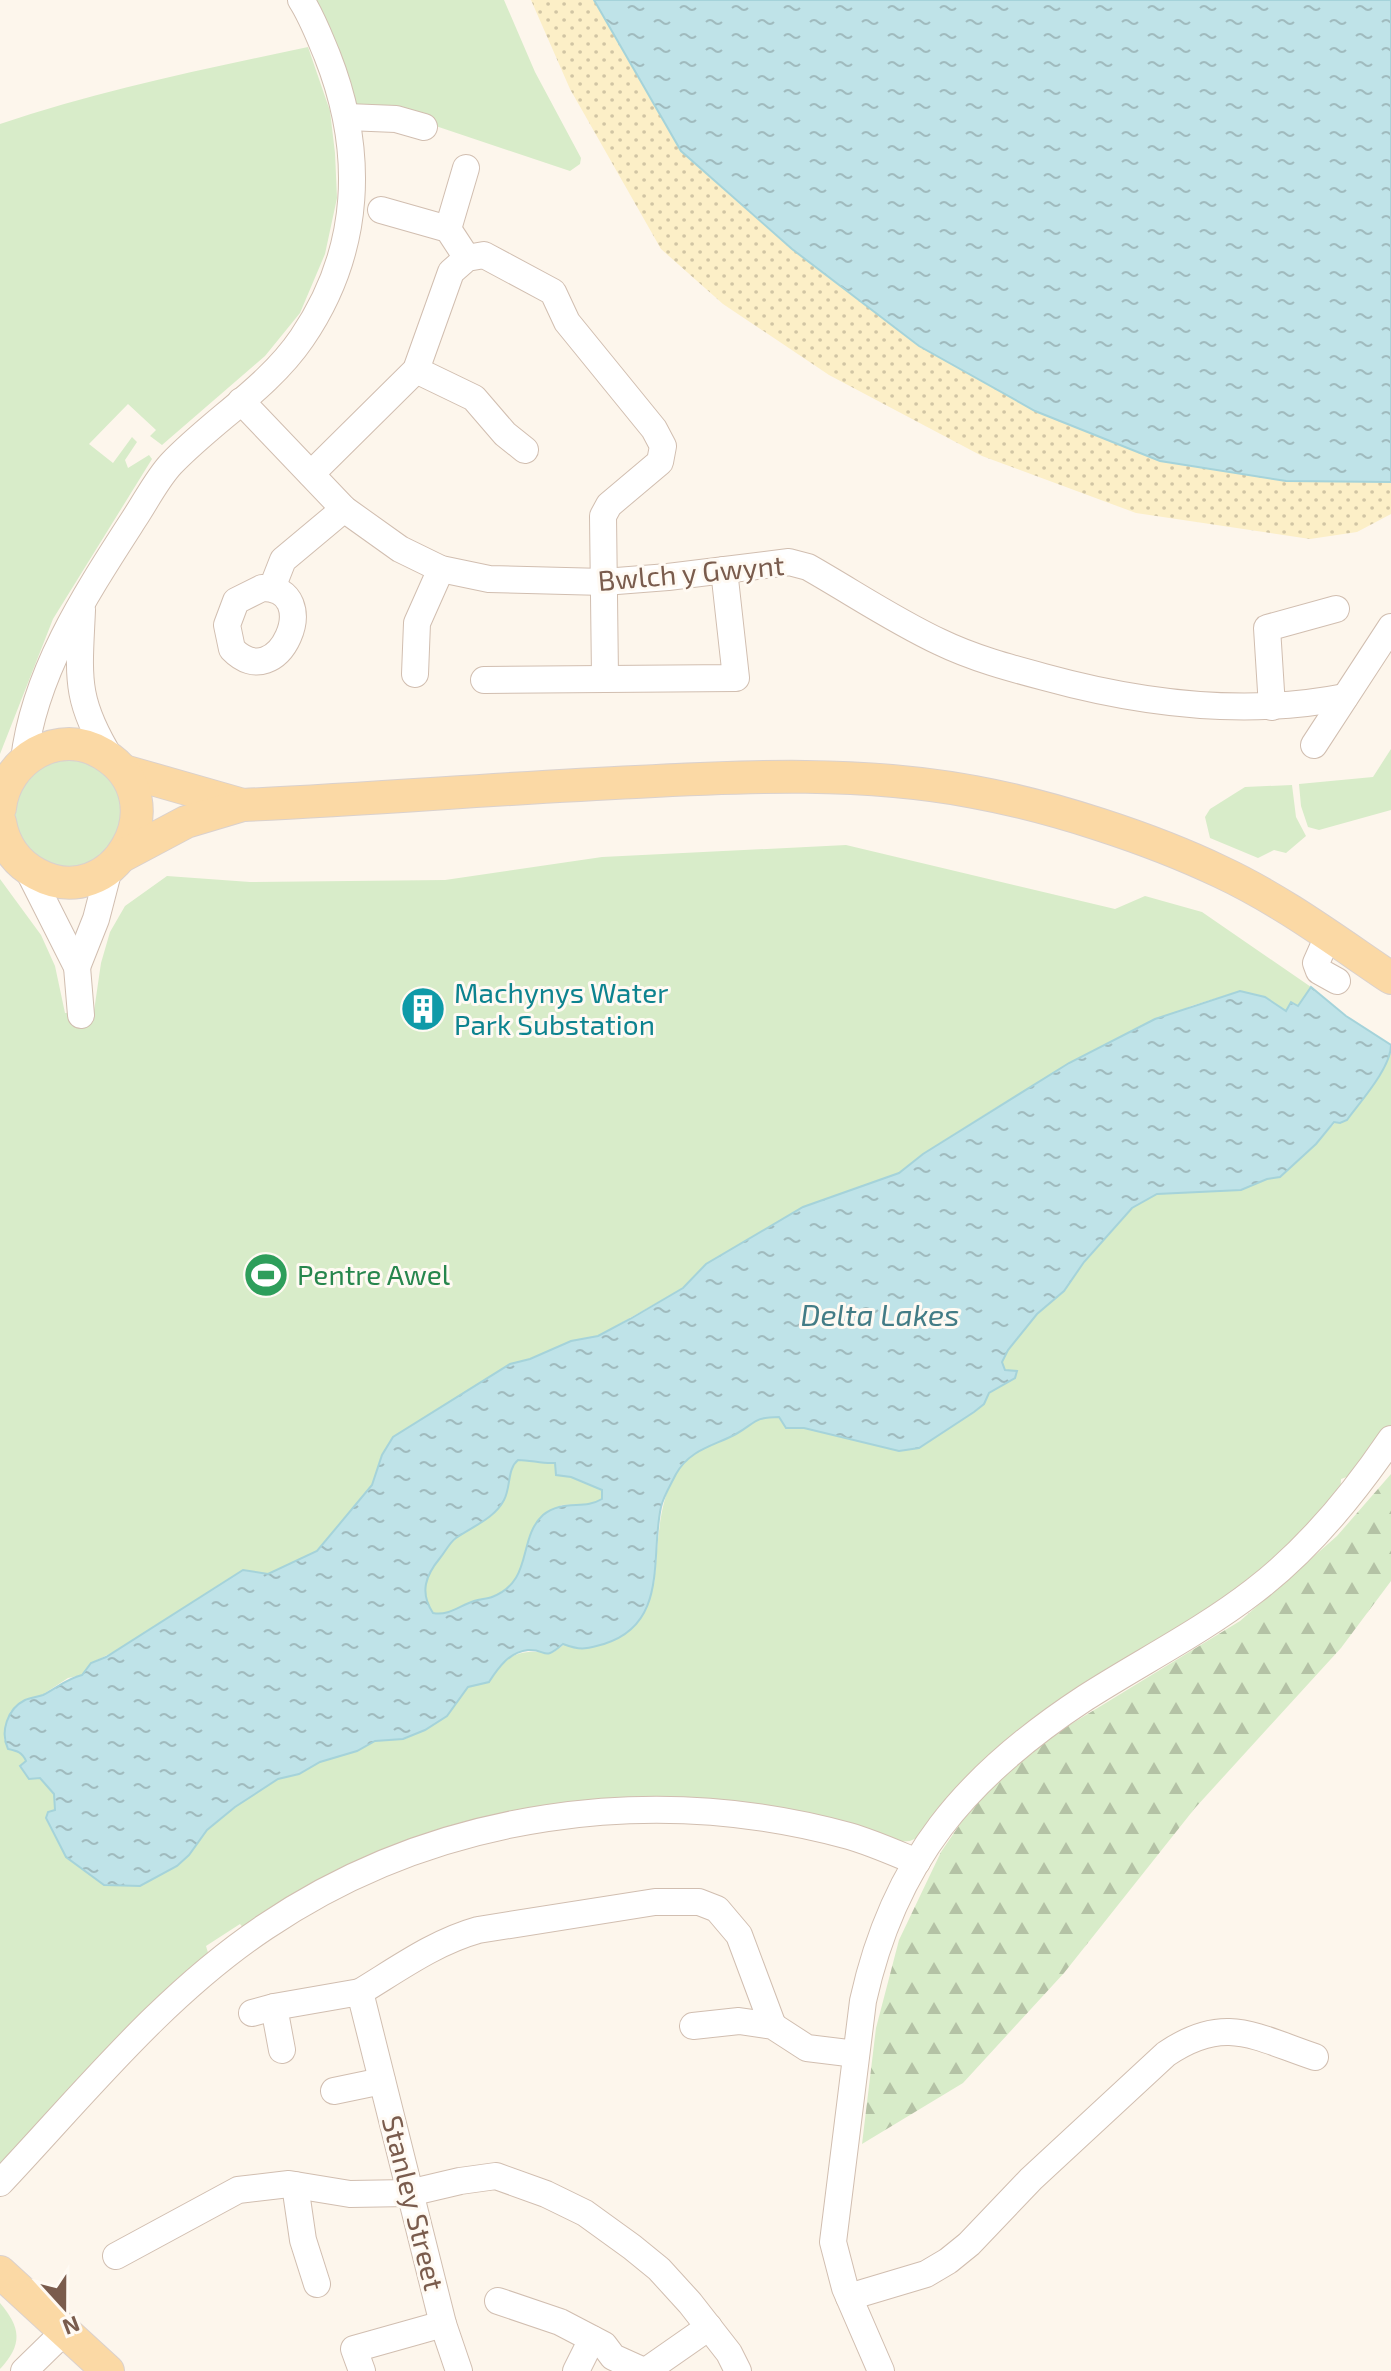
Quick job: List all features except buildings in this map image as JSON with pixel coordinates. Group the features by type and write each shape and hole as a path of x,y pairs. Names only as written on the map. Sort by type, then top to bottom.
{"main road":[{"path":"0,808 1,795 11,773 43,749 63,744 89,747 118,765 243,805"},
{"path":"116,863 132,840 137,821 137,802 132,786 118,765"},
{"path":"0,822 15,861 42,877 73,882 92,878 186,822 243,805 687,779 806,776 915,784 975,792 1061,813 1155,845 1221,872 1268,897 1391,978"},
{"path":"0,2272 108,2371"}],"street":[{"path":"11,773 26,743 54,653 162,458 270,376 302,338 332,285 343,253 352,201 353,164 347,117 326,53 310,13 301,0"},
{"path":"347,117 396,119 424,127"},
{"path":"448,229 466,168"},
{"path":"381,210 448,229 467,258"},
{"path":"311,474 416,370 442,291 451,272 467,258 484,255 553,292 567,322 654,429 663,446 660,462 609,505 603,516 605,677"},
{"path":"416,370 474,398 505,434 525,450"},
{"name":"Bwlch y Gwynt","path":"241,401 344,509 400,549 441,569 489,579 604,582 789,562 808,567 941,643 1009,668 1079,687 1150,701 1210,707 1272,707 1345,697"},
{"path":"272,588 283,560 344,509"},
{"path":"415,674 417,623 441,569"},
{"path":"484,680 736,678 724,570"},
{"path":"82,606 79,675 82,700 94,731 118,765"},
{"path":"1272,707 1267,628 1336,609"},
{"path":"1314,745 1391,627"},
{"path":"15,861 77,967 81,1015"},
{"path":"77,967 116,863"},
{"path":"1337,941 1316,963 1319,971 1337,981"},
{"path":"881,2371 849,2297 833,2242 863,2001 871,1963 903,1885 940,1826 967,1792 1024,1740 1087,1697 1185,1640 1255,1591 1333,1516 1391,1439"},
{"path":"0,2183 131,2043 199,1978 264,1927 313,1898 383,1862 429,1845 513,1823 615,1810 659,1809 710,1811 807,1826 853,1837 917,1862"},
{"path":"282,2050 263,2010 360,1992 432,1948 466,1933 655,1902 699,1902 717,1909 739,1935 773,2026"},
{"path":"360,1992 382,2081"},
{"path":"693,2026 739,2021 773,2026 807,2048 856,2054"},
{"path":"849,2297 926,2274 948,2261 1166,2054 1188,2039 1211,2032 1243,2032 1315,2057"},
{"name":"Stanley Street","path":"334,2091 382,2081 443,2324 459,2371"},
{"path":"116,2256 265,2176 295,2185 350,2194 409,2193 496,2176 546,2194 585,2213 632,2247 659,2269 709,2327 738,2371"},
{"path":"295,2185 303,2240 317,2284"},
{"path":"498,2301 560,2322 604,2345 613,2357 645,2371 709,2327"},
{"path":"362,2371 354,2349 443,2324"},
{"path":"24,2371 64,2332"},
{"path":"576,2371 592,2339"}],"green space":[{"path":"309,0 504,0 535,72 581,158 580,164 570,171 409,117 358,109 320,14"},
{"path":"308,47 330,111 337,198 325,254 300,313 265,356 162,445 150,436 156,430 128,404 89,444 113,463 132,437 137,442 125,460 128,468 149,455 152,459 53,619 0,754 0,124 114,90"},
{"path":"1391,749 1391,810 1319,830 1308,827 1301,806 1299,784 1373,777"},
{"path":"44,758 94,760 102,764 114,781 129,816 101,863 50,869 14,835 11,798"},
{"path":"1292,785 1296,817 1306,836 1286,853 1274,850 1258,858 1210,838 1205,817 1210,809 1245,787"},
{"path":"846,845 1115,909 1145,896 1202,912 1311,987 1298,1006 1286,1011 1265,997 1240,991 1191,1006 994,1109 899,1173 803,1207 706,1264 683,1288 598,1336 571,1341 510,1364 382,1455 372,1485 317,1552 91,1663 82,1675 68,1678 42,1695 24,1700 10,1712 4,1740 24,1756 54,1794 55,1811 189,1855 207,1830 278,1779 299,1774 320,1762 357,1751 375,1741 403,1739 425,1730 447,1716 468,1687 489,1682 508,1659 522,1653 552,1653 654,1584 660,1526 669,1488 677,1471 689,1457 706,1445 735,1435 759,1420 779,1417 786,1428 804,1428 899,1451 919,1448 974,1412 984,1404 989,1393 1015,1378 1005,1370 1002,1362 1008,1350 1037,1314 1064,1291 1084,1262 1132,1208 1157,1194 1241,1190 1267,1179 1281,1177 1316,1144 1381,1071 1391,1052 1391,1427 1361,1472 1341,1479 1340,1496 1296,1546 923,1835 910,1841 896,1842 810,1819 514,1816 245,1930 240,1924 206,1946 209,1956 0,2170 0,879 41,935 55,966 65,1013 94,1011 101,963 110,932 125,906 167,876 250,882 445,880 602,857"},
{"path":"518,1460 556,1462 556,1475 571,1477 602,1490 602,1499 593,1504 561,1505 517,1578 494,1597 472,1602 443,1615 433,1613 425,1591 431,1571 454,1540 500,1507 512,1468"},
{"path":"1391,1474 1391,1581 1341,1648 1195,1808 1064,1973 963,2083 862,2144 876,2028 899,1940 941,1852 977,1799 1050,1737 1240,1621 1337,1536"},
{"path":"0,2303 12,2320 16,2344 0,2369"}],"sand":[{"path":"531,0 594,0 919,346 1035,411 1160,461 1286,481 1391,482 1391,514 1357,532 1310,539 1136,513 982,456 829,375 723,304 661,249 570,89"}],"water":[{"path":"594,0 1391,0 1391,482 1286,481 1160,461 1035,411 919,346 792,249 681,151"},
{"name":"Delta Lakes","path":"1311,987 1346,1016 1391,1045 1381,1074 1347,1120 1334,1122 1316,1144 1280,1177 1241,1190 1157,1194 1132,1208 1084,1262 1064,1291 1037,1314 1008,1350 1002,1362 1005,1370 1017,1371 1015,1378 989,1393 984,1404 974,1412 919,1448 899,1451 804,1428 786,1428 779,1417 755,1421 695,1454 676,1474 661,1507 653,1586 648,1605 639,1621 625,1634 588,1648 563,1644 548,1654 528,1650 515,1654 500,1666 489,1682 468,1687 447,1716 425,1730 403,1739 375,1741 357,1751 320,1762 299,1774 278,1779 207,1830 177,1866 140,1886 104,1885 66,1857 46,1818 48,1812 55,1810 54,1794 40,1778 29,1779 20,1766 26,1761 24,1758 19,1752 8,1749 5,1728 14,1709 25,1700 43,1695 82,1675 91,1663 106,1657 243,1570 268,1574 317,1551 372,1485 382,1455 393,1437 510,1364 571,1341 598,1336 630,1319 683,1288 706,1264 803,1207 899,1173 923,1154 1069,1063 1155,1019 1240,991 1265,997 1286,1011 1291,1002 1298,1006","holes":["518,1460 555,1463 556,1475 571,1477 602,1490 602,1499 588,1504 558,1507 543,1515 530,1536 520,1570 505,1590 449,1612 433,1613 425,1591 431,1571 454,1540 500,1507 512,1468"]}],"place":[{"name":"Machynys Water Park Substation","path":"423,1009"},
{"name":"Pentre Awel","path":"266,1275"}]}
